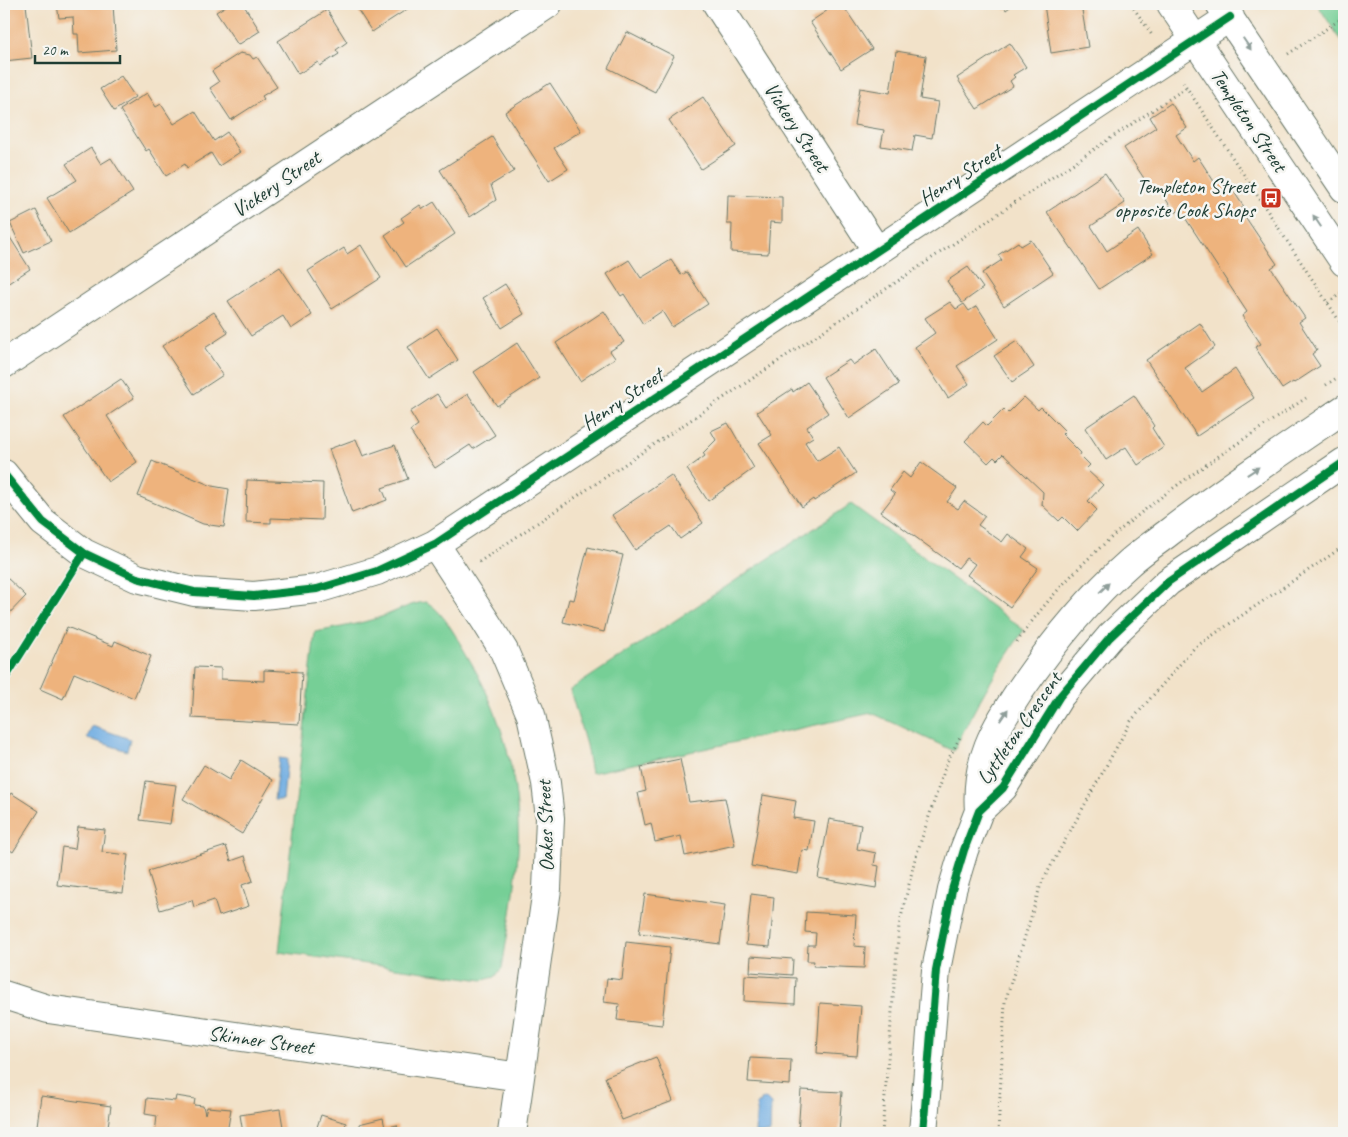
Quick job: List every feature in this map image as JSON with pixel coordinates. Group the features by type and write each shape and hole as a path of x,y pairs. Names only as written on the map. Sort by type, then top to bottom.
{"street":[{"name":"Vickery Street","path":"4,364 548,4"},
{"name":"Vickery Street","path":"716,4 877,251"},
{"name":"Templeton Street","path":"1171,4 1344,262"},
{"name":"Henry Street","path":"4,474 43,522 84,553 137,578 194,592 254,596 316,589 377,571 435,544 1196,40 1225,11"},
{"name":"Templeton Street","path":"1225,11 1344,188"},
{"name":"Lyttleton Crescent","path":"923,1133 936,970 952,890 964,850 979,811 978,794 982,761 996,728 1042,658 1096,596 1129,563 1213,498 1344,409"},
{"name":"Lyttleton Crescent","path":"979,811 1003,788 1060,696 1110,637 1168,582 1344,462"},
{"name":"Oakes Street","path":"435,544 504,651 531,715 546,783 550,818 547,889 512,1133"},
{"name":"Skinner Street","path":"4,995 48,1009 520,1077"}],"path":[{"path":"1131,4 1344,328"},
{"path":"456,577 1186,88"},
{"path":"1328,302 1344,290"},
{"path":"998,1133 1006,1002 1041,884 1131,721 1194,648 1344,546"}],"green space":[{"path":"1317,4 1344,4 1344,45"},
{"path":"851,504 1024,630 986,689 954,751 872,713 591,773 586,745 570,690"},
{"path":"426,602 438,611 453,631 478,675 489,699 507,748 516,799 518,825 517,866 502,968 495,977 483,980 279,952 315,632 364,622"}],"water":[{"path":"92,726 130,739 127,751 87,738"},
{"path":"279,758 287,759 283,800 274,800"},
{"path":"762,1099 766,1099 771,1104 770,1133 755,1133 757,1103 760,1103"}],"building":[{"path":"4,4 26,4 32,58 4,61"},
{"path":"57,4 113,4 116,50 79,53 78,34 74,34 73,17 59,18"},
{"path":"229,4 243,4 260,31 238,45 216,12"},
{"path":"354,4 415,4 372,32"},
{"path":"837,4 842,4 872,49 841,69 810,22"},
{"path":"1002,4 1014,4 1006,10"},
{"path":"1044,4 1081,4 1088,47 1051,53"},
{"path":"327,10 347,42 336,50 339,54 320,66 318,62 298,74 278,41"},
{"path":"627,32 674,56 655,92 608,68"},
{"path":"1010,43 1026,67 1013,75 1015,77 1010,81 1013,86 977,109 957,78"},
{"path":"896,51 926,56 920,99 938,102 932,138 915,135 912,151 881,146 884,130 854,125 860,88 890,93"},
{"path":"240,53 250,55 253,59 257,57 277,87 262,96 264,99 231,120 210,88 219,82 212,71"},
{"path":"121,76 135,97 114,111 100,89"},
{"path":"550,83 581,131 554,148 568,169 549,181 505,112"},
{"path":"147,93 156,107 161,104 174,124 195,111 214,141 227,132 240,152 219,166 211,153 187,168 185,164 166,176 149,149 146,151 120,110"},
{"path":"703,97 736,146 701,169 669,120"},
{"path":"1171,103 1187,128 1176,135 1193,161 1198,157 1215,183 1224,177 1244,207 1240,209 1277,264 1271,268 1305,318 1299,322 1317,350 1312,354 1320,366 1282,389 1255,347 1261,344 1242,316 1247,312 1180,210 1175,213 1157,186 1151,189 1124,148 1156,127 1150,117"},
{"path":"492,137 514,171 491,185 496,200 470,217 440,170"},
{"path":"91,148 101,164 111,158 133,192 69,233 47,198 77,180 66,164"},
{"path":"1105,173 1125,203 1091,226 1107,251 1138,230 1153,254 1099,289 1047,212"},
{"path":"728,195 782,197 782,223 770,222 768,254 731,252 732,224 727,224"},
{"path":"434,202 455,234 406,267 385,235 404,222 401,218 420,205 423,209"},
{"path":"36,210 51,241 24,253 10,223"},
{"path":"4,228 30,269 4,286"},
{"path":"1031,240 1053,273 1004,306 982,273 1002,260 998,255 1018,242 1021,246"},
{"path":"361,245 381,278 332,309 308,271 344,248 347,254"},
{"path":"629,260 641,278 671,260 681,275 687,272 708,304 672,327 662,311 643,324 624,294 621,296 607,274"},
{"path":"280,267 312,315 291,329 283,316 251,336 228,301"},
{"path":"968,267 983,288 962,303 947,281"},
{"path":"505,284 524,314 502,328 483,298"},
{"path":"950,302 956,309 964,304 969,311 977,306 998,339 957,366 969,384 948,398 915,347 935,333 925,318"},
{"path":"604,311 624,342 610,351 615,358 580,381 556,343"},
{"path":"214,312 228,333 205,348 223,375 194,394 162,346"},
{"path":"1200,323 1215,347 1185,368 1202,392 1235,369 1254,398 1197,436 1146,360"},
{"path":"437,328 458,360 429,379 408,347"},
{"path":"1017,341 1034,367 1012,382 994,356"},
{"path":"517,343 539,378 497,406 474,372"},
{"path":"876,349 899,384 849,418 823,377 849,360 853,365"},
{"path":"121,379 134,398 107,416 137,462 108,482 64,417"},
{"path":"807,382 828,413 807,427 813,437 805,442 817,461 839,447 856,473 802,507 759,443 772,435 757,412 792,389 793,392"},
{"path":"437,394 446,408 468,394 495,435 473,449 470,445 435,468 410,431 418,425 410,412"},
{"path":"1134,395 1154,426 1152,428 1164,447 1138,465 1126,447 1106,460 1085,428"},
{"path":"1024,397 1038,410 1041,407 1065,431 1062,434 1090,465 1086,469 1103,485 1088,501 1097,510 1077,531 1063,517 1059,521 1042,505 1043,492 1003,454 997,460 994,457 988,463 965,441 983,422 987,426 1004,409 1008,413"},
{"path":"728,423 754,468 708,501 687,469 705,456 703,453 716,440 711,431"},
{"path":"356,439 363,456 395,445 408,479 382,488 387,500 352,513 329,449"},
{"path":"152,461 212,486 229,489 224,527 203,524 138,496"},
{"path":"921,462 957,488 947,502 958,509 964,501 985,516 978,525 1002,542 1008,534 1028,549 1022,557 1038,568 1010,607 967,575 975,564 966,558 958,568 881,512 895,494 890,490 903,472 910,478"},
{"path":"671,475 703,523 680,539 671,526 635,550 612,515"},
{"path":"247,480 323,483 322,520 271,518 271,523 246,522"},
{"path":"588,547 623,555 604,632 563,622 569,599 574,600"},
{"path":"4,575 26,596 4,619"},
{"path":"67,627 113,646 115,641 151,656 134,698 74,673 63,699 40,689"},
{"path":"195,667 221,668 221,679 264,681 264,670 302,672 299,724 192,718"},
{"path":"680,759 689,802 725,798 735,845 685,856 681,836 655,842 651,823 645,825 638,793 646,791 641,767"},
{"path":"241,760 273,780 242,834 183,799 204,765 229,780"},
{"path":"146,781 176,785 170,824 140,820"},
{"path":"11,793 39,811 13,852 4,846 4,801"},
{"path":"763,795 796,801 793,818 814,821 809,851 802,850 798,874 751,866"},
{"path":"829,819 861,825 857,849 876,853 874,865 879,866 876,888 818,878"},
{"path":"78,827 105,830 102,852 128,855 123,893 57,885 62,847 75,849"},
{"path":"226,846 231,861 245,856 253,881 242,885 249,906 219,916 214,900 194,907 192,900 160,910 148,871"},
{"path":"645,894 725,905 720,944 639,933"},
{"path":"751,894 774,897 770,947 746,945"},
{"path":"806,912 856,915 854,946 865,947 864,968 813,966 814,961 807,961 808,945 815,945 816,933 805,932"},
{"path":"626,942 670,947 662,1025 617,1020 619,1004 604,1002 607,978 622,980"},
{"path":"751,956 793,959 792,975 750,972"},
{"path":"745,975 796,978 795,1004 744,1001"},
{"path":"820,1003 861,1006 857,1056 817,1053"},
{"path":"656,1057 673,1101 622,1120 605,1077"},
{"path":"750,1058 791,1060 790,1085 748,1082"},
{"path":"801,1090 842,1092 839,1133 798,1133"},
{"path":"41,1096 111,1106 107,1133 36,1133"},
{"path":"176,1096 195,1099 194,1105 203,1106 205,1114 207,1107 231,1109 227,1133 155,1133 157,1116 145,1114 147,1098 175,1101"},
{"path":"280,1109 284,1133 243,1133 240,1115"},
{"path":"321,1115 346,1123 343,1133 315,1133"},
{"path":"383,1118 385,1128 397,1125 399,1133 361,1133 359,1124"}],"cycle path":[{"path":"4,474 43,522 84,553 137,578 194,592 254,596 317,589 377,571 435,544 1230,17"},
{"path":"923,1133 936,970 952,890 964,850 979,811 1003,788 1060,696 1110,637 1168,582 1344,462"},
{"path":"4,680 84,553"}],"place":[{"name":"Templeton Street opposite Cook Shops","path":"1271,198"}]}
